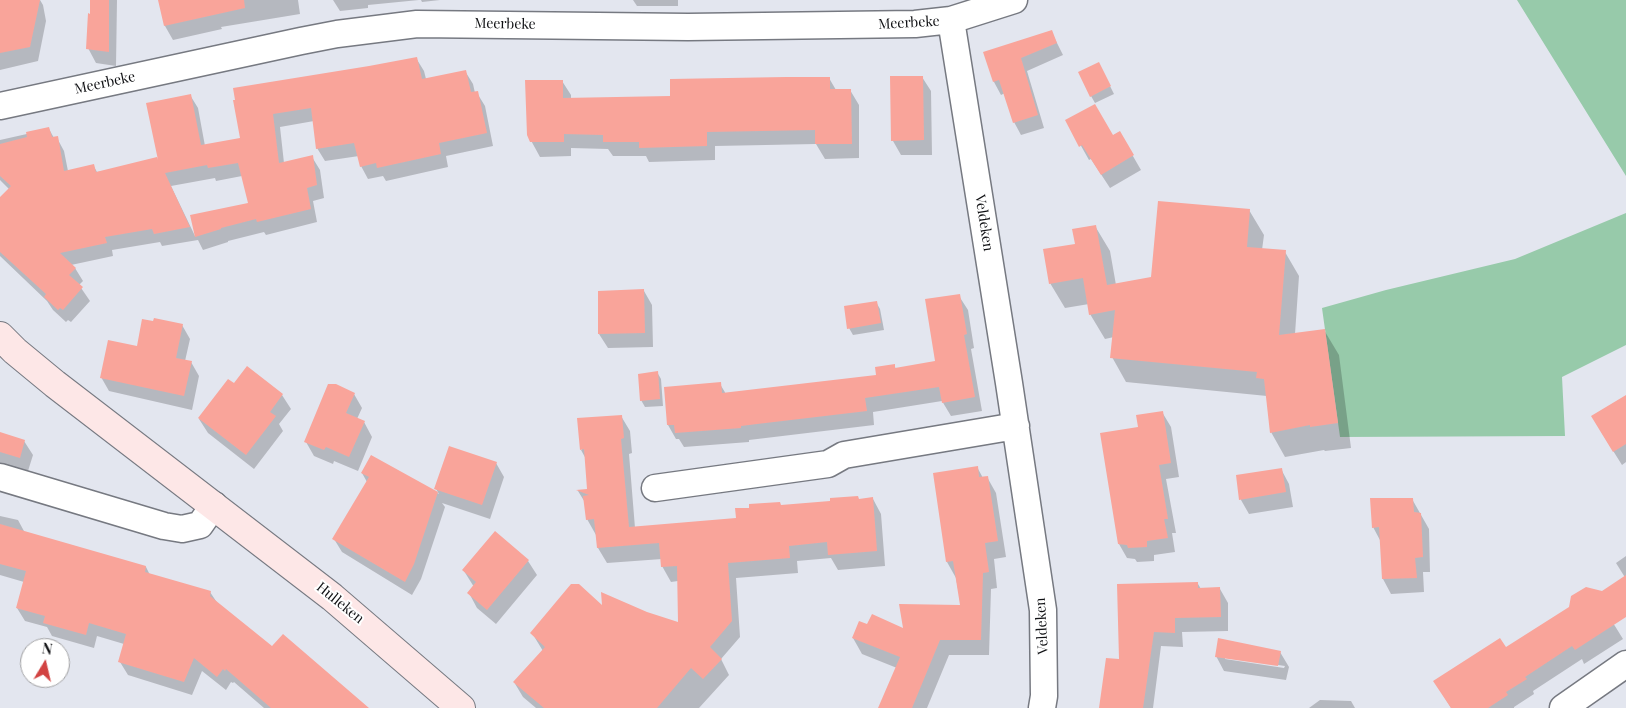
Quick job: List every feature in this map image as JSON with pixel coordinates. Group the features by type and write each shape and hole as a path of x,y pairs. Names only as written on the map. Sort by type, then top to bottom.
{"main road":[{"name":"Hulleken","path":"0,336 55,384 332,597 461,708"}],"street":[{"name":"Meerbeke","path":"0,106 301,40 417,24 688,27 915,24 951,20 1014,0"},
{"name":"Veldeken","path":"951,20 1044,610 1044,696 1042,708"},
{"path":"655,488 828,464 844,455 1016,426"},
{"path":"0,477 164,526 182,529 200,525 214,505"},
{"path":"1563,708 1626,664"}],"green space":[{"path":"1517,0 1626,0 1626,176"},
{"path":"1626,213 1626,345 1562,377 1565,436 1340,437 1322,308 1386,290 1515,259"}],"building":[{"path":"0,0 40,0 30,47 0,53"},
{"path":"90,0 109,0 109,52 86,49"},
{"path":"158,0 244,0 245,8 164,26"},
{"path":"1052,30 1057,43 1021,58 1038,115 1013,123 999,80 993,82 983,52"},
{"path":"417,57 422,79 466,70 471,92 478,91 487,133 439,143 441,154 377,168 376,163 360,167 354,143 316,149 311,108 273,114 279,163 313,155 317,185 307,188 311,209 257,222 256,219 195,237 190,215 248,203 238,163 208,168 207,165 165,173 190,227 154,234 152,229 105,237 107,243 60,253 76,268 69,275 83,287 63,310 60,308 58,310 44,297 46,294 0,252 0,197 11,186 0,176 0,144 27,137 26,132 49,127 52,137 58,136 64,171 94,164 96,172 157,157 158,160 146,103 191,94 201,145 240,138 233,100 235,100 233,88"},
{"path":"1099,62 1111,86 1090,97 1078,72"},
{"path":"890,76 923,76 924,140 891,141"},
{"path":"830,77 830,89 851,89 852,144 815,144 815,130 707,132 707,146 639,148 639,142 603,142 603,135 564,134 564,142 530,142 527,135 525,80 563,80 563,98 670,96 670,79"},
{"path":"1095,104 1113,135 1120,131 1134,155 1101,175 1082,145 1079,147 1065,120"},
{"path":"1158,201 1250,209 1247,247 1286,250 1279,335 1325,329 1338,423 1310,427 1310,425 1270,433 1264,379 1256,378 1257,372 1110,358 1115,310 1089,315 1083,278 1049,284 1043,249 1075,244 1072,229 1096,225 1107,285 1151,277"},
{"path":"644,289 645,333 598,334 598,291"},
{"path":"960,294 967,334 964,335 975,397 942,403 939,387 865,398 867,411 741,426 741,428 675,433 674,425 667,425 664,387 721,382 722,393 876,375 875,367 895,364 895,368 935,361 925,299"},
{"path":"877,301 881,323 847,329 844,306"},
{"path":"154,318 183,324 176,358 192,361 184,396 100,378 108,340 137,346 142,319 153,321"},
{"path":"247,366 283,394 270,412 276,416 246,455 198,418 228,379 234,383"},
{"path":"658,371 660,399 640,401 638,374"},
{"path":"328,384 336,384 355,393 346,413 365,421 349,457 326,447 324,450 304,442"},
{"path":"1626,395 1626,444 1613,452 1591,416"},
{"path":"1163,411 1171,463 1159,465 1168,519 1164,519 1168,538 1147,541 1147,547 1128,548 1127,545 1118,544 1100,433 1138,427 1136,415"},
{"path":"622,415 624,438 621,439 629,527 736,518 735,508 749,508 749,504 780,502 781,505 830,501 830,498 858,496 859,499 873,497 877,551 828,555 827,542 789,546 790,558 728,563 732,621 710,647 722,659 703,679 691,668 657,708 544,708 513,682 545,647 530,633 571,584 579,584 602,605 601,592 647,612 678,622 677,566 661,567 659,543 597,548 594,519 586,520 583,496 589,495 576,490 587,489 584,449 580,450 577,418"},
{"path":"0,432 25,440 20,458 0,452"},
{"path":"449,446 497,462 482,505 434,489"},
{"path":"371,455 438,492 414,564 405,582 332,539 369,477 361,473"},
{"path":"978,466 979,477 988,476 998,541 985,543 989,572 983,573 981,640 940,640 912,708 878,708 900,657 852,638 859,621 867,624 872,614 903,628 899,604 960,605 953,561 946,562 933,473"},
{"path":"1282,468 1286,492 1239,500 1236,475"},
{"path":"1370,498 1413,498 1414,512 1421,513 1423,557 1415,558 1417,578 1382,579 1379,527 1372,528"},
{"path":"0,524 146,566 145,572 211,591 210,596 272,646 283,634 369,708 271,708 226,669 225,671 223,669 217,677 194,658 184,682 118,662 126,634 89,623 86,635 43,623 45,616 16,608 26,571 0,564"},
{"path":"495,531 529,560 487,610 467,593 476,582 462,570"},
{"path":"1626,575 1626,617 1575,650 1572,646 1525,677 1527,679 1506,692 1508,695 1488,708 1451,708 1433,681 1500,638 1506,647 1569,607 1571,596 1586,587 1602,591"},
{"path":"1198,582 1198,588 1220,587 1221,617 1175,618 1175,633 1154,632 1143,708 1099,708 1106,658 1119,659 1117,584"},
{"path":"1218,638 1281,651 1278,666 1215,657"}]}
